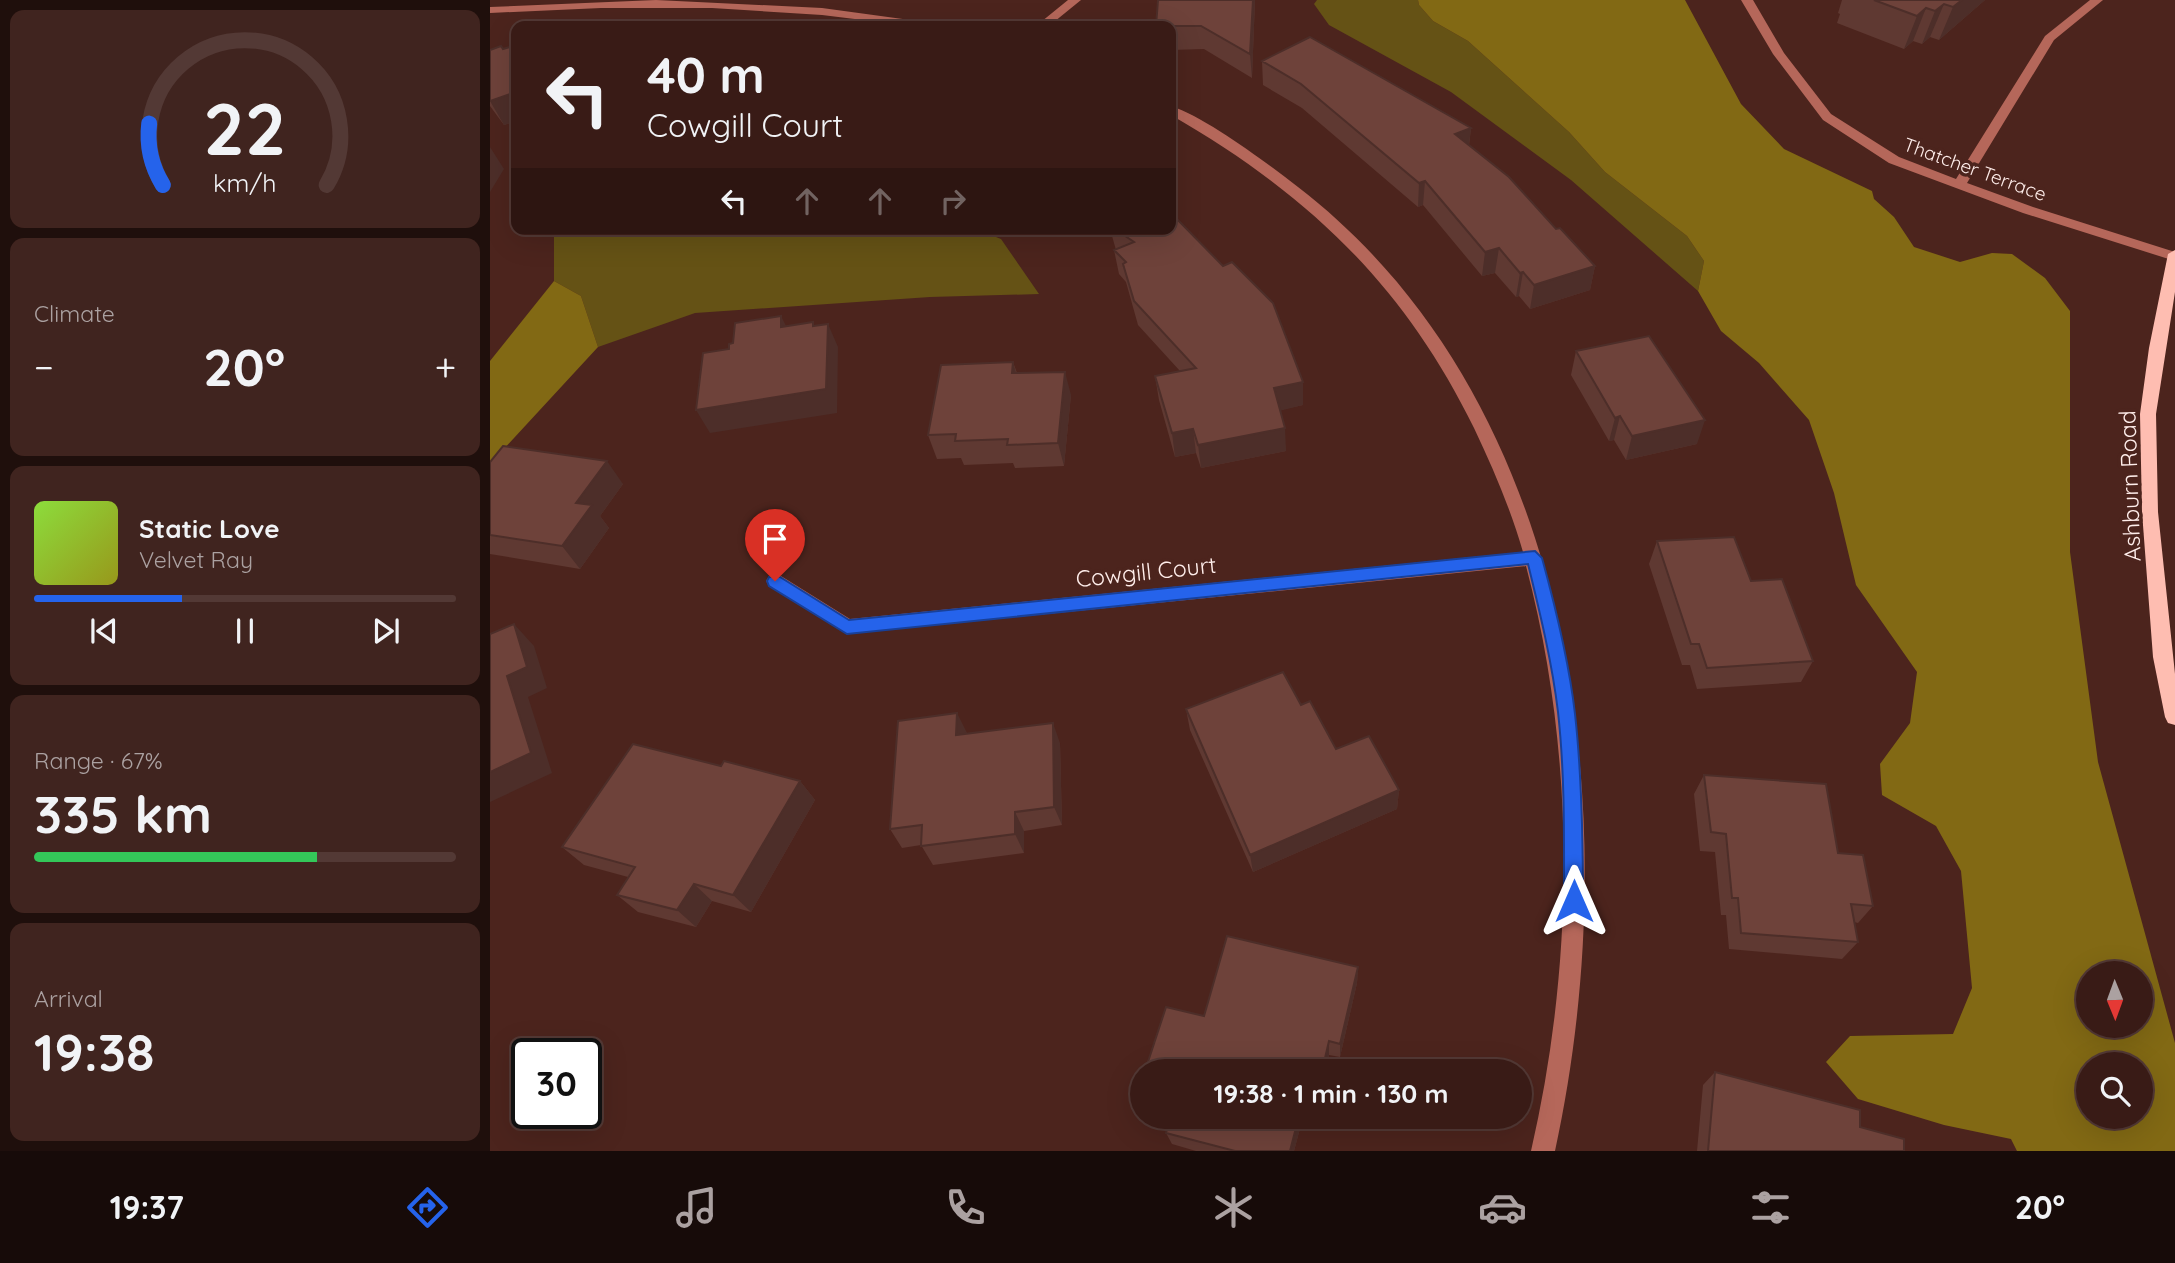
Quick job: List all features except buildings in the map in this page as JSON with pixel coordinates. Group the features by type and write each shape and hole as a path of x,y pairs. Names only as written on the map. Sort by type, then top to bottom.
{"main road":[{"name":"Ashburn Road","path":"2175,256 2157,348 2148,414 2150,512 2162,657 2175,717"}],"street":[{"path":"1048,21 1075,0"},
{"name":"Thatcher Terrace","path":"1747,0 1779,54 1827,117 1894,160 2028,210 2175,256"},
{"path":"1959,185 2049,38 2097,0"},
{"path":"490,10 608,2 699,1 792,5 899,21"},
{"path":"1176,113 1258,163 1320,212 1359,249 1396,291 1447,361 1493,444 1518,506 1535,558 1553,631 1566,713 1573,803 1574,901 1566,1010 1543,1151"},
{"name":"Cowgill Court","path":"775,581 847,627 1535,558"}],"shaded area":[{"path":"1317,0 1418,0 1433,21 1468,41 1569,132 1605,172 1687,236 1704,261 1698,291 1571,180 1451,92 1329,25 1314,4"},
{"path":"1418,0 1685,0 1741,104 1784,149 1872,191 1874,199 1894,217 1914,247 1960,262 1992,253 2012,254 2045,278 2070,311 2070,552 2098,762 2153,961 2076,961 2076,1038 2153,1038 2153,963 2175,1043 2175,1151 2017,1151 2011,1139 1944,1125 1858,1099 1826,1062 1850,1036 1953,1034 1972,988 1961,871 1936,826 1882,795 1880,764 1910,723 1917,672 1856,585 1834,493 1809,420 1759,363 1721,331 1698,291 1704,261 1687,236 1605,172 1569,132 1468,41 1433,21"},
{"path":"554,235 991,235 1001,239 1039,294 930,297 695,313 598,347 581,296 554,281"},
{"path":"554,281 581,296 598,347 490,464 490,361"}],"route":[{"path":"775,581 847,627 1535,558 1553,631 1566,713 1573,803 1574,901"}]}
